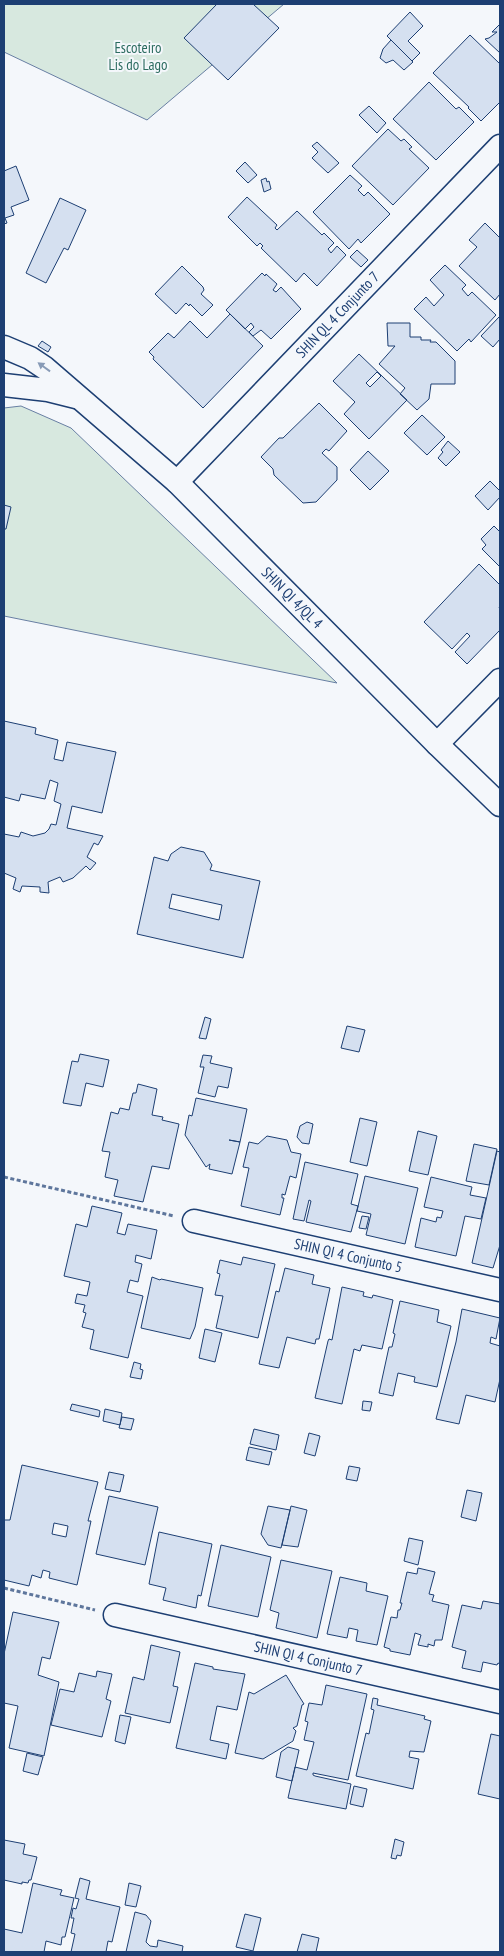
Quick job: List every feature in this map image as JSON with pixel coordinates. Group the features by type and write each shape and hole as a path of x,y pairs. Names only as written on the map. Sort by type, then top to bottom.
{"street":[{"name":"SHIN QL 4 Conjunto 7","path":"177,482 500,146"},
{"name":"SHIN QI 4/QL 4","path":"4,348 30,358 45,368 177,482 500,805"},
{"name":"SHIN QI 4/QL 4","path":"4,385 48,390 77,397"},
{"path":"437,744 500,680"},
{"name":"SHIN QI 4 Conjunto 5","path":"194,1221 500,1290"},
{"name":"SHIN QI 4 Conjunto 7","path":"115,1615 500,1702"}],"path":[{"path":"4,1177 194,1221"},
{"path":"4,1588 115,1615"}],"green space":[{"name":"Escoteiro Lis do Lago","path":"4,4 284,4 147,120 4,52"},
{"path":"21,406 71,428 337,683 4,616 4,408"}],"building":[{"path":"217,4 253,4 279,28 228,80 184,38"},
{"path":"410,12 423,26 408,41 420,53 412,61 387,36"},
{"path":"500,24 500,53 485,39 497,32 492,32"},
{"path":"470,35 500,62 500,102 481,121 433,73"},
{"path":"391,40 413,62 404,70 393,60 386,63 380,58 383,49"},
{"path":"429,82 456,109 459,107 474,122 436,160 393,119"},
{"path":"369,106 386,123 377,133 359,115"},
{"path":"388,129 401,141 404,139 412,147 409,149 429,168 393,205 352,166"},
{"path":"317,142 339,163 328,173 312,158 318,152 312,146"},
{"path":"245,162 257,175 248,183 236,171"},
{"path":"16,166 29,200 11,207 14,215 5,218 7,223 4,224 4,171"},
{"path":"350,175 362,186 358,190 364,196 368,192 390,214 361,243 358,239 349,249 313,212"},
{"path":"266,178 271,189 264,192 261,180"},
{"path":"247,197 277,225 275,228 277,230 297,211 322,235 324,233 334,243 328,249 331,253 337,246 346,255 317,286 304,273 296,282 261,248 263,246 260,243 257,246 228,217"},
{"path":"60,198 86,210 68,250 64,248 46,283 26,273"},
{"path":"485,223 500,236 500,294 495,300 459,266 477,247 469,240"},
{"path":"357,250 368,260 361,267 350,257"},
{"path":"445,265 466,285 462,289 468,296 472,292 496,315 471,342 469,339 457,351 414,309 426,297 434,306 444,295 430,280"},
{"path":"182,266 203,287 204,290 201,294 213,305 202,316 190,304 189,306 186,303 176,314 155,294"},
{"path":"262,273 265,276 266,274 277,284 273,290 276,292 281,287 301,309 271,339 261,330 253,336 249,332 254,327 251,323 245,329 226,310"},
{"path":"230,314 263,346 203,408 153,359 154,357 149,352 168,333 174,338 190,321 207,338"},
{"path":"499,317 500,339 493,347 481,336"},
{"path":"387,323 410,323 410,337 421,337 421,340 436,342 455,361 455,384 431,384 429,399 417,410 400,394 405,388 379,364 395,346 388,346"},
{"path":"42,341 51,347 48,352 38,346"},
{"path":"359,354 407,400 369,439 344,414 355,402 333,381","holes":["377,372 381,376 370,387 366,383"]},
{"path":"319,403 347,431 329,451 326,449 322,453 337,467 337,480 316,502 303,503 274,475 273,469 261,457 279,438 283,438"},
{"path":"422,415 445,437 427,455 404,433"},
{"path":"448,441 460,452 446,466 438,458"},
{"path":"368,451 389,471 370,490 350,470"},
{"path":"490,481 500,491 500,497 488,510 475,496"},
{"path":"4,505 11,507 6,529 4,529"},
{"path":"494,526 500,530 500,567 482,549 486,545 481,539"},
{"path":"479,564 500,585 500,630 467,664 455,652 470,636 467,633 452,649 424,622"},
{"path":"4,721 36,728 35,734 58,740 54,759 63,761 67,742 116,752 102,813 72,806 67,828 103,836 98,845 94,843 87,857 96,863 90,870 86,866 73,878 63,882 60,877 48,882 49,893 40,892 40,887 22,886 20,892 13,889 16,878 4,873 4,834 19,837 21,832 33,836 45,833 51,824 56,825 61,804 54,801 58,783 50,780 45,799 21,794 19,801 4,797"},
{"path":"181,847 204,852 212,865 210,870 260,881 243,958 137,934 154,857 168,861 171,854","holes":["172,894 222,905 219,920 169,908"]},
{"path":"205,1017 211,1019 206,1039 199,1038"},
{"path":"347,1026 365,1030 359,1052 341,1048"},
{"path":"80,1054 109,1060 103,1087 86,1083 81,1106 63,1103 72,1061 78,1062"},
{"path":"203,1055 212,1056 210,1063 232,1068 228,1088 218,1086 215,1097 198,1093 204,1067 200,1067"},
{"path":"138,1084 157,1089 152,1115 163,1117 162,1120 179,1124 169,1169 152,1166 143,1202 114,1196 118,1180 105,1177 110,1152 102,1151 111,1112 118,1114 120,1108 129,1110 133,1093 136,1093"},
{"path":"196,1098 247,1109 232,1174 209,1169 210,1164 206,1167 185,1135 189,1115 192,1116"},
{"path":"360,1118 377,1122 367,1166 350,1162"},
{"path":"307,1122 313,1124 309,1144 302,1143 297,1137 300,1126"},
{"path":"418,1131 437,1136 428,1175 409,1171"},
{"path":"267,1136 287,1140 291,1152 301,1154 296,1178 290,1176 285,1195 282,1194 282,1198 284,1198 280,1215 241,1206 249,1168 243,1167 249,1142 258,1144"},
{"path":"474,1144 497,1149 489,1185 466,1181"},
{"path":"497,1151 500,1152 500,1245 493,1268 472,1263"},
{"path":"305,1162 358,1174 351,1204 358,1206 351,1232 306,1222 311,1201 309,1200 304,1221 293,1219"},
{"path":"365,1176 418,1188 405,1244 366,1235 371,1214 357,1211"},
{"path":"431,1177 472,1187 470,1195 486,1198 481,1219 465,1216 456,1256 415,1247 421,1218 436,1222 437,1217 441,1218 443,1211 424,1207"},
{"path":"92,1206 122,1213 117,1233 125,1235 128,1224 157,1230 151,1259 136,1255 135,1262 142,1264 138,1282 130,1280 127,1292 143,1296 128,1358 90,1349 94,1330 82,1327 86,1313 83,1312 85,1305 75,1303 77,1294 87,1296 90,1282 64,1276 76,1224 87,1227"},
{"path":"362,1216 369,1217 366,1229 359,1228"},
{"path":"243,1257 275,1264 258,1338 216,1328 223,1296 215,1295 220,1274 217,1273 220,1260 241,1265"},
{"path":"285,1268 314,1275 312,1284 330,1288 319,1339 316,1339 315,1344 287,1337 279,1368 259,1364 276,1291 279,1292"},
{"path":"152,1277 203,1288 195,1327 190,1339 141,1328"},
{"path":"342,1287 364,1292 363,1296 372,1298 373,1295 393,1300 382,1349 362,1345 360,1351 354,1349 342,1404 315,1398 328,1341 329,1339 332,1340"},
{"path":"400,1301 439,1310 437,1322 451,1326 437,1387 414,1382 415,1377 398,1373 393,1396 379,1393 389,1347 392,1347 395,1334 393,1333"},
{"path":"462,1309 500,1318 496,1339 491,1337 490,1343 500,1346 500,1379 495,1402 466,1395 459,1424 436,1419 456,1342"},
{"path":"205,1329 222,1333 215,1362 199,1358"},
{"path":"134,1362 141,1364 140,1369 143,1370 141,1379 130,1377"},
{"path":"363,1401 372,1402 370,1411 362,1410"},
{"path":"72,1404 98,1410 100,1411 99,1417 70,1410"},
{"path":"105,1409 122,1413 120,1425 103,1421"},
{"path":"122,1417 134,1419 131,1430 119,1428"},
{"path":"254,1429 279,1435 276,1450 250,1444"},
{"path":"309,1433 320,1436 315,1456 304,1453"},
{"path":"249,1447 272,1452 269,1465 246,1460"},
{"path":"22,1465 98,1482 88,1521 91,1521 77,1585 49,1578 50,1572 43,1570 41,1578 32,1575 29,1586 4,1580 4,1520 10,1520","holes":["54,1523 68,1526 66,1537 52,1534"]},
{"path":"349,1466 360,1468 357,1481 346,1479"},
{"path":"109,1472 124,1475 120,1492 105,1489"},
{"path":"467,1490 482,1493 476,1521 461,1517"},
{"path":"109,1496 158,1507 145,1565 96,1554"},
{"path":"268,1506 290,1510 281,1548 268,1545 261,1534"},
{"path":"291,1506 307,1510 298,1547 282,1545"},
{"path":"159,1532 212,1544 201,1596 198,1595 196,1608 163,1600 166,1588 149,1584"},
{"path":"409,1538 423,1541 418,1565 404,1561"},
{"path":"221,1545 271,1557 258,1617 208,1606"},
{"path":"281,1560 332,1571 317,1638 276,1628 279,1613 270,1610"},
{"path":"418,1568 435,1572 429,1594 434,1595 432,1601 449,1605 442,1640 435,1640 434,1646 428,1644 428,1647 418,1645 421,1635 415,1633 410,1655 390,1651 390,1649 384,1647 391,1617 397,1618 398,1610 400,1610 407,1572 417,1574"},
{"path":"340,1577 367,1583 366,1591 388,1596 377,1645 356,1641 358,1630 349,1628 347,1638 327,1634"},
{"path":"483,1601 500,1604 500,1664 483,1662 481,1672 462,1668 466,1651 452,1647 462,1605 481,1609"},
{"path":"13,1612 59,1622 50,1659 42,1657 38,1675 59,1682 44,1756 9,1748 18,1706 4,1703 4,1654"},
{"path":"151,1645 180,1652 173,1686 178,1687 170,1723 125,1713 133,1677 144,1680"},
{"path":"195,1663 213,1667 213,1669 245,1674 237,1710 217,1706 210,1740 229,1744 226,1759 176,1748"},
{"path":"97,1671 112,1674 106,1699 111,1701 102,1737 51,1725 60,1689 74,1692 79,1673 96,1677"},
{"path":"286,1675 304,1704 302,1705 297,1726 293,1728 296,1731 293,1741 263,1759 235,1753 249,1692 254,1694"},
{"path":"326,1685 367,1694 348,1780 313,1773 315,1776 351,1784 346,1809 288,1798 295,1767 307,1770 314,1742 304,1740 308,1722 305,1721 309,1703 322,1705"},
{"path":"373,1698 378,1699 377,1705 425,1716 424,1719 431,1721 424,1752 410,1751 409,1757 419,1759 413,1789 356,1776 366,1733 369,1734 374,1710 371,1709"},
{"path":"120,1715 131,1717 125,1744 115,1741"},
{"path":"491,1734 500,1736 500,1799 478,1794"},
{"path":"288,1747 299,1750 292,1781 276,1777 281,1752"},
{"path":"27,1753 43,1757 38,1775 23,1771"},
{"path":"354,1786 367,1789 363,1807 350,1804"},
{"path":"395,1839 404,1842 401,1856 397,1855 396,1859 391,1858"},
{"path":"4,1840 25,1844 23,1854 37,1857 31,1880 28,1883 22,1882 22,1884 4,1880"},
{"path":"80,1878 90,1881 86,1899 120,1907 112,1942 108,1941 106,1952 71,1952 75,1934 71,1933 74,1918 71,1918 73,1908 76,1909 79,1899 75,1898"},
{"path":"33,1883 62,1890 60,1895 74,1898 65,1937 62,1937 61,1945 46,1941 44,1952 4,1952 4,1929 22,1933"},
{"path":"129,1883 141,1886 136,1907 125,1905"},
{"path":"135,1912 146,1915 151,1921 146,1942 150,1946 157,1947 158,1940 183,1946 182,1952 126,1952"},
{"path":"245,1914 261,1918 253,1951 236,1947"},
{"path":"302,1934 319,1938 316,1952 297,1952"}]}
